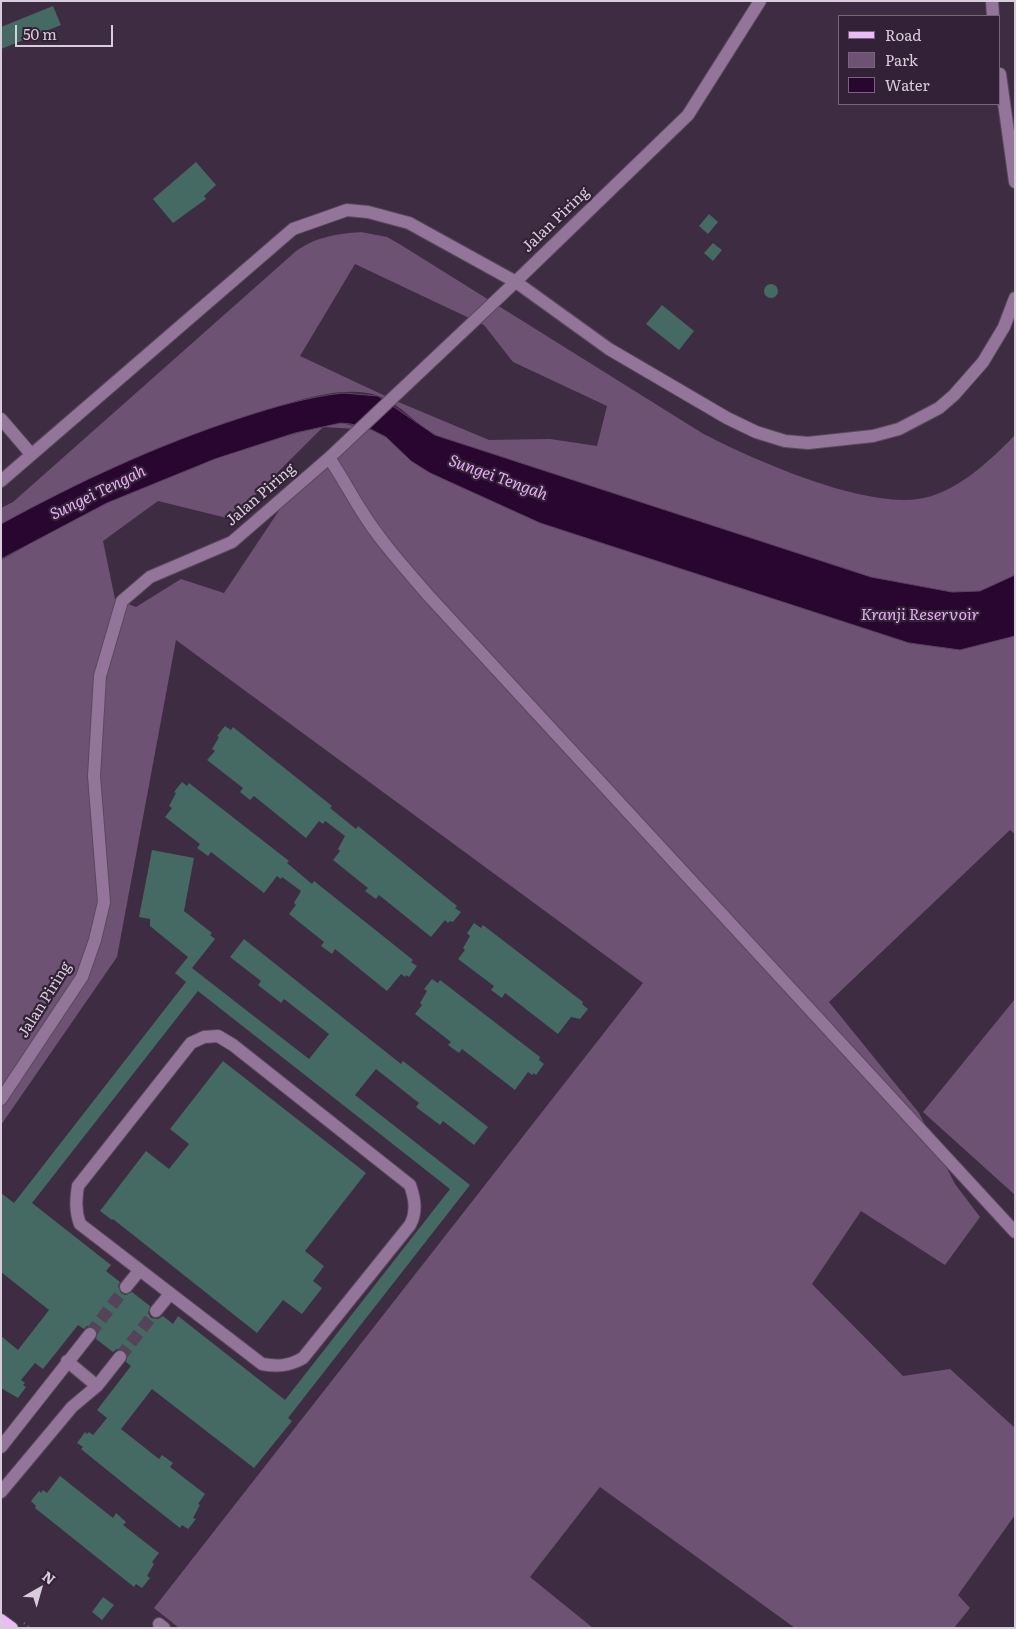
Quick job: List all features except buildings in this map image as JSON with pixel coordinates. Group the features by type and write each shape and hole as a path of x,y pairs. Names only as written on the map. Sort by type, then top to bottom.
{"main road":[{"path":"1,1620 12,1628"}],"lane":[{"name":"Jalan Piring","path":"1,1099 82,977 95,940 104,902 94,776 100,676 122,601 150,577 232,542 329,458 357,429 516,282 688,114 760,1"},
{"path":"992,1 993,15"},
{"path":"1001,81 1015,182"},
{"path":"1,481 293,229 325,216 347,210 368,212 410,223 516,282 609,349 727,418 756,432 785,441 808,443 847,440 899,429 939,408 954,395 983,362 1004,327 1015,298"},
{"path":"1,420 30,454"},
{"path":"329,458 373,527 428,596 1015,1232"},
{"path":"204,1036 218,1036 233,1045 410,1185 415,1199 413,1218 410,1225 303,1358 291,1365 275,1367 262,1364 139,1271 80,1224 75,1202 78,1186 191,1043 204,1036"},
{"path":"126,1287 139,1271"},
{"path":"156,1311 170,1294"},
{"path":"1,1447 90,1334"},
{"path":"1,1492 72,1407 97,1386 120,1357"},
{"path":"67,1361 97,1386"}],"green space":[{"path":"361,232 387,237 401,245 702,433 778,468 838,489 894,500 918,499 932,496 945,491 971,475 1015,435 1015,575 980,591 952,592 871,577 435,435 401,409 379,396 349,392 333,393 300,400 190,436 126,462 1,524 1,508 13,502 295,252 310,243 334,235","holes":["355,264 484,325 513,362 607,406 597,446 550,439 489,440 396,401 300,356"]},
{"path":"341,423 372,430 386,437 411,461 430,473 540,523 909,643 960,650 1015,636 1015,834 1010,830 829,1002 919,1113 955,1184 980,1217 945,1265 861,1211 812,1284 903,1376 950,1369 1015,1428 1015,1515 958,1595 970,1608 954,1628 795,1628 600,1487 530,1577 593,1628 179,1628 154,1608 643,983 176,640 117,957 1,1125 1,560 68,522 141,487 207,461 307,430","holes":["323,427 357,429 294,488 224,593 181,579 136,607 115,599 103,541 158,501 231,519"]},
{"path":"1015,999 1015,1195 923,1112"}],"water":[{"name":"Kranji Reservoir","path":"343,393 378,396 435,435 871,577 952,592 980,591 1015,575 1015,636 960,650 909,643 540,523 430,473 411,461 386,437 372,430 341,423 295,433 215,459 107,503 1,559 1,524 89,479 148,452 240,418 291,403"}],"tunnel":[{"path":"90,1334 126,1287"},
{"path":"120,1357 156,1311"}],"water label":[{"name":"Sungei Tengah","path":"498,478"},
{"name":"Sungei Tengah","path":"98,493"}]}
